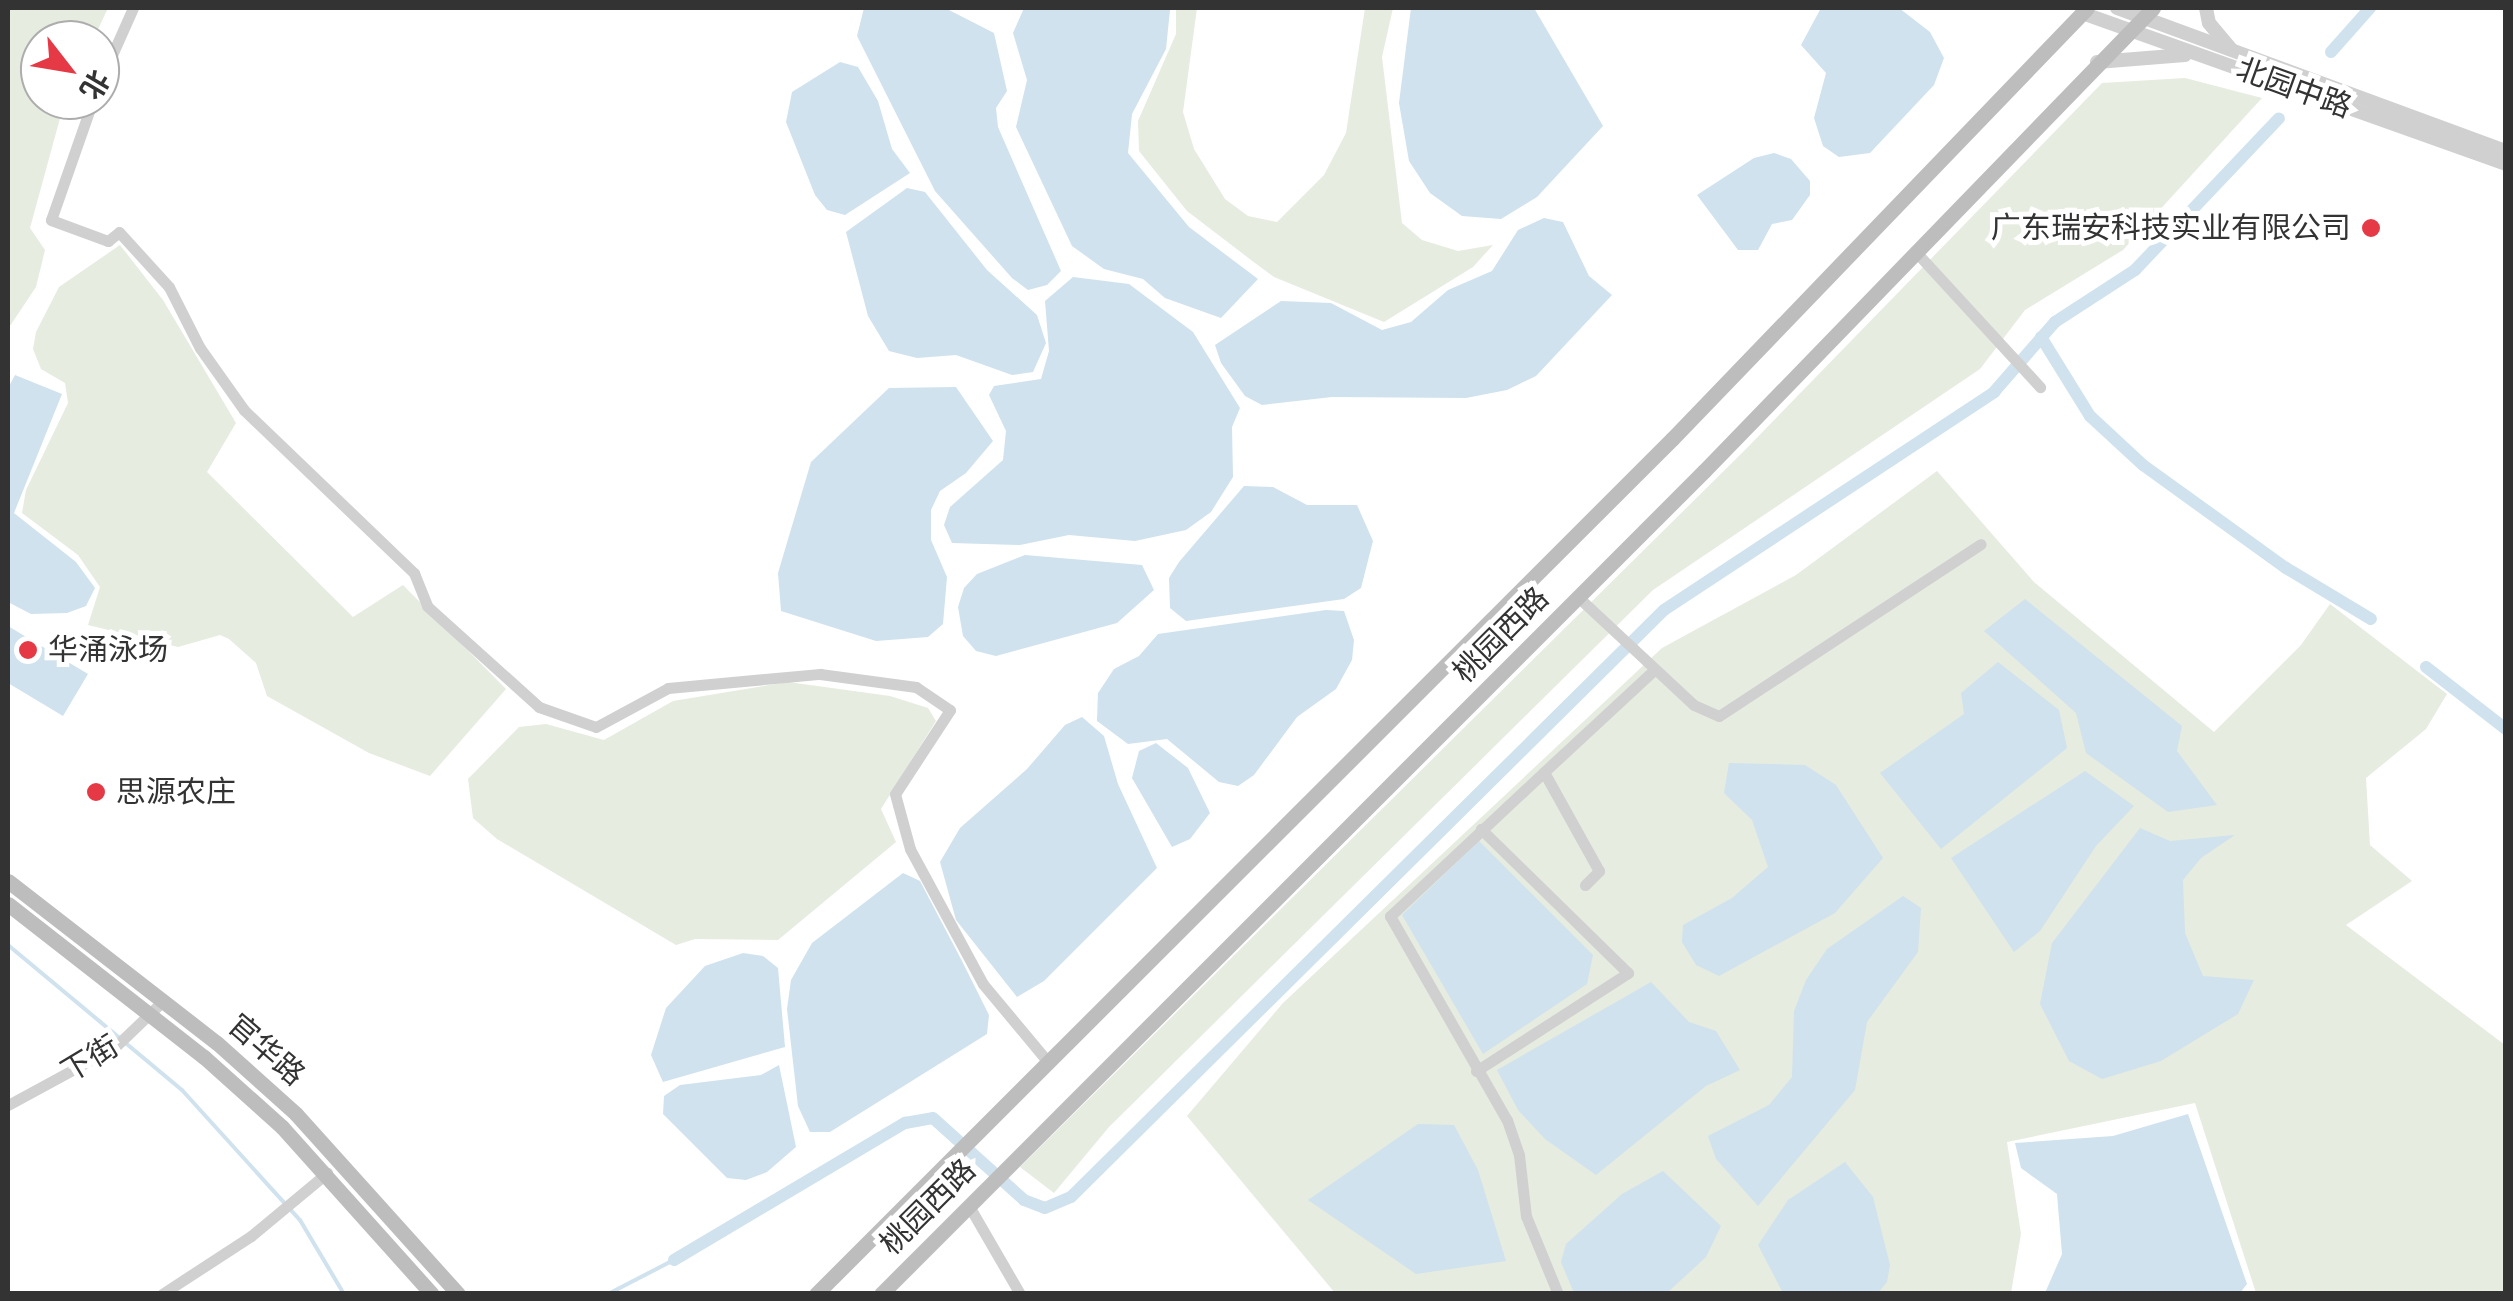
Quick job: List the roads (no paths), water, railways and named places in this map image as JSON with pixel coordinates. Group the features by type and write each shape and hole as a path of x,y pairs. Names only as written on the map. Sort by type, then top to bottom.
{"main road":[{"name":"桃园西路","path":"816,1294 1672,438 2085,10"},
{"name":"桃园西路","path":"881,1294 1578,597 2148,12"},
{"name":"官华路","path":"8,881 163,1001 296,1114 458,1294"},
{"name":"官华路","path":"8,904 149,1015 327,1173 432,1294"}],"street":[{"path":"120,37 133,8"},
{"name":"北园中路","path":"2117,8 2148,12 2232,50 2506,151"},
{"path":"2206,8 2208,23 2232,50"},
{"name":"北园中路","path":"2085,10 2130,30 2506,164"},
{"path":"2097,62 2146,54 2203,56"},
{"path":"86,120 51,220 108,242 119,232 168,286 200,348 244,410 414,574 427,606 539,708 596,727 668,688 820,674 916,686 950,710 894,794 904,831 983,984 1048,1062"},
{"path":"1916,251 2040,387"},
{"path":"1578,597 1694,705 1720,716 1981,544"},
{"path":"1558,1294 1526,1216 1519,1155 1507,1120 1390,916 1654,670"},
{"path":"1544,772 1599,871 1585,885"},
{"path":"1476,1071 1628,974 1481,829"},
{"name":"下街","path":"8,1105 115,1047 163,1001"},
{"path":"162,1294 251,1236 327,1173"},
{"path":"974,1200 1020,1294"}],"water":[{"path":"864,8 945,8 994,33 1007,91 996,108 998,127 1061,271 1047,285 1028,290 1012,278 935,191 857,36"},
{"path":"1024,8 1170,10 1166,49 1132,114 1128,153 1189,227 1258,279 1221,318 1165,298 1143,279 1104,269 1072,246 1016,127 1027,80 1013,33"},
{"path":"1411,8 1534,8 1603,126 1537,197 1501,219 1462,216 1430,193 1409,161 1399,103"},
{"path":"1821,8 1899,8 1930,32 1944,58 1934,85 1870,153 1839,157 1823,146 1814,118 1826,73 1801,45"},
{"path":"840,62 858,67 878,101 892,149 910,173 845,215 827,210 815,195 786,122 792,92"},
{"path":"1774,153 1791,159 1810,181 1810,195 1792,220 1772,224 1758,250 1738,250 1697,195 1754,158"},
{"path":"907,188 925,192 987,270 1037,315 1046,343 1033,372 1012,375 956,355 917,358 889,351 868,316 846,232"},
{"path":"1544,218 1563,222 1589,276 1612,295 1536,376 1507,390 1466,398 1332,397 1262,405 1245,396 1221,363 1215,345 1281,301 1331,303 1382,330 1411,322 1448,290 1492,271 1518,230"},
{"path":"1073,277 1129,284 1193,332 1240,408 1232,427 1233,477 1211,512 1186,530 1135,541 1069,535 1020,545 952,543 944,525 950,507 1003,460 1006,431 989,395 994,386 1041,379 1049,351 1045,301"},
{"path":"15,375 62,394 14,513 76,562 95,588 86,606 67,613 31,614 8,602 8,388"},
{"path":"956,387 993,441 966,473 940,491 931,510 931,540 947,577 943,624 928,637 876,641 781,611 778,573 811,462 889,388"},
{"path":"1244,486 1273,487 1307,505 1357,505 1373,541 1361,588 1344,599 1186,621 1170,608 1169,578"},
{"path":"1025,555 1142,565 1154,590 1117,623 996,656 976,651 963,636 958,607 964,588 977,574"},
{"path":"2025,599 2182,726 2177,751 2217,805 2168,812 2086,753 2076,713 1984,631"},
{"path":"1326,610 1344,611 1354,640 1352,660 1336,689 1297,717 1254,775 1238,786 1219,782 1167,739 1128,744 1097,721 1098,693 1114,669 1139,656 1158,634"},
{"name":"华涌泳场","path":"8,626 88,674 63,716 8,683"},
{"path":"1998,662 2059,710 2067,748 1941,849 1880,773 1964,714 1961,693"},
{"path":"1082,717 1104,736 1118,784 1157,868 1044,981 1017,997 956,920 940,862 960,828 1027,769 1065,725"},
{"path":"1156,743 1188,768 1210,813 1190,839 1172,847 1132,778 1139,751"},
{"path":"1729,763 1805,765 1836,785 1883,858 1835,913 1719,976 1696,965 1682,942 1683,925 1732,898 1768,867 1752,820 1724,793"},
{"path":"2085,771 2134,806 2096,846 2040,931 2014,952 1951,858"},
{"path":"2140,828 2170,841 2235,835 2201,858 2183,880 2185,933 2203,976 2254,980 2238,1014 2161,1061 2102,1079 2069,1061 2040,1004 2052,943"},
{"path":"1479,841 1593,955 1587,984 1483,1054 1402,915"},
{"path":"903,873 920,881 962,961 989,1015 987,1034 830,1132 810,1132 798,1106 787,1009 791,980 812,943"},
{"path":"1903,896 1921,908 1918,952 1867,1022 1855,1090 1758,1206 1716,1159 1708,1136 1769,1105 1792,1077 1794,1011 1806,980 1827,949"},
{"path":"743,953 763,956 778,968 785,1047 663,1082 651,1055 666,1008 705,966"},
{"path":"1651,982 1689,1022 1716,1031 1740,1070 1706,1086 1596,1175 1545,1139 1518,1110 1497,1070"},
{"path":"779,1065 796,1147 767,1172 746,1180 727,1178 663,1114 664,1096 680,1085 761,1075"},
{"path":"2188,1114 2247,1284 2240,1293 2045,1293 2062,1254 2057,1194 2021,1168 2015,1143 2113,1136"},
{"path":"1418,1124 1454,1125 1478,1170 1506,1261 1416,1274 1308,1200"},
{"path":"1845,1162 1873,1197 1890,1265 1887,1282 1878,1293 1783,1293 1758,1245 1788,1200"},
{"path":"1663,1171 1721,1226 1706,1257 1667,1293 1574,1293 1561,1262 1566,1244 1622,1194"}],"waterway":[{"path":"2331,52 2370,8"},
{"path":"674,1260 905,1123 933,1118 1024,1200 1045,1208 1071,1197 1664,610 1994,392 2055,322 2135,270 2279,118"},
{"path":"2041,337 2090,416 2143,465 2286,568 2371,619"},
{"path":"2426,667 2506,729"},
{"path":"8,945 182,1090 300,1220 344,1294"},
{"path":"608,1294 674,1260"}],"place":[{"name":"广东瑞安科技实业有限公司","path":"2371,228"},
{"name":"华涌泳场","path":"28,650"},
{"name":"思源农庄","path":"96,792"}]}
